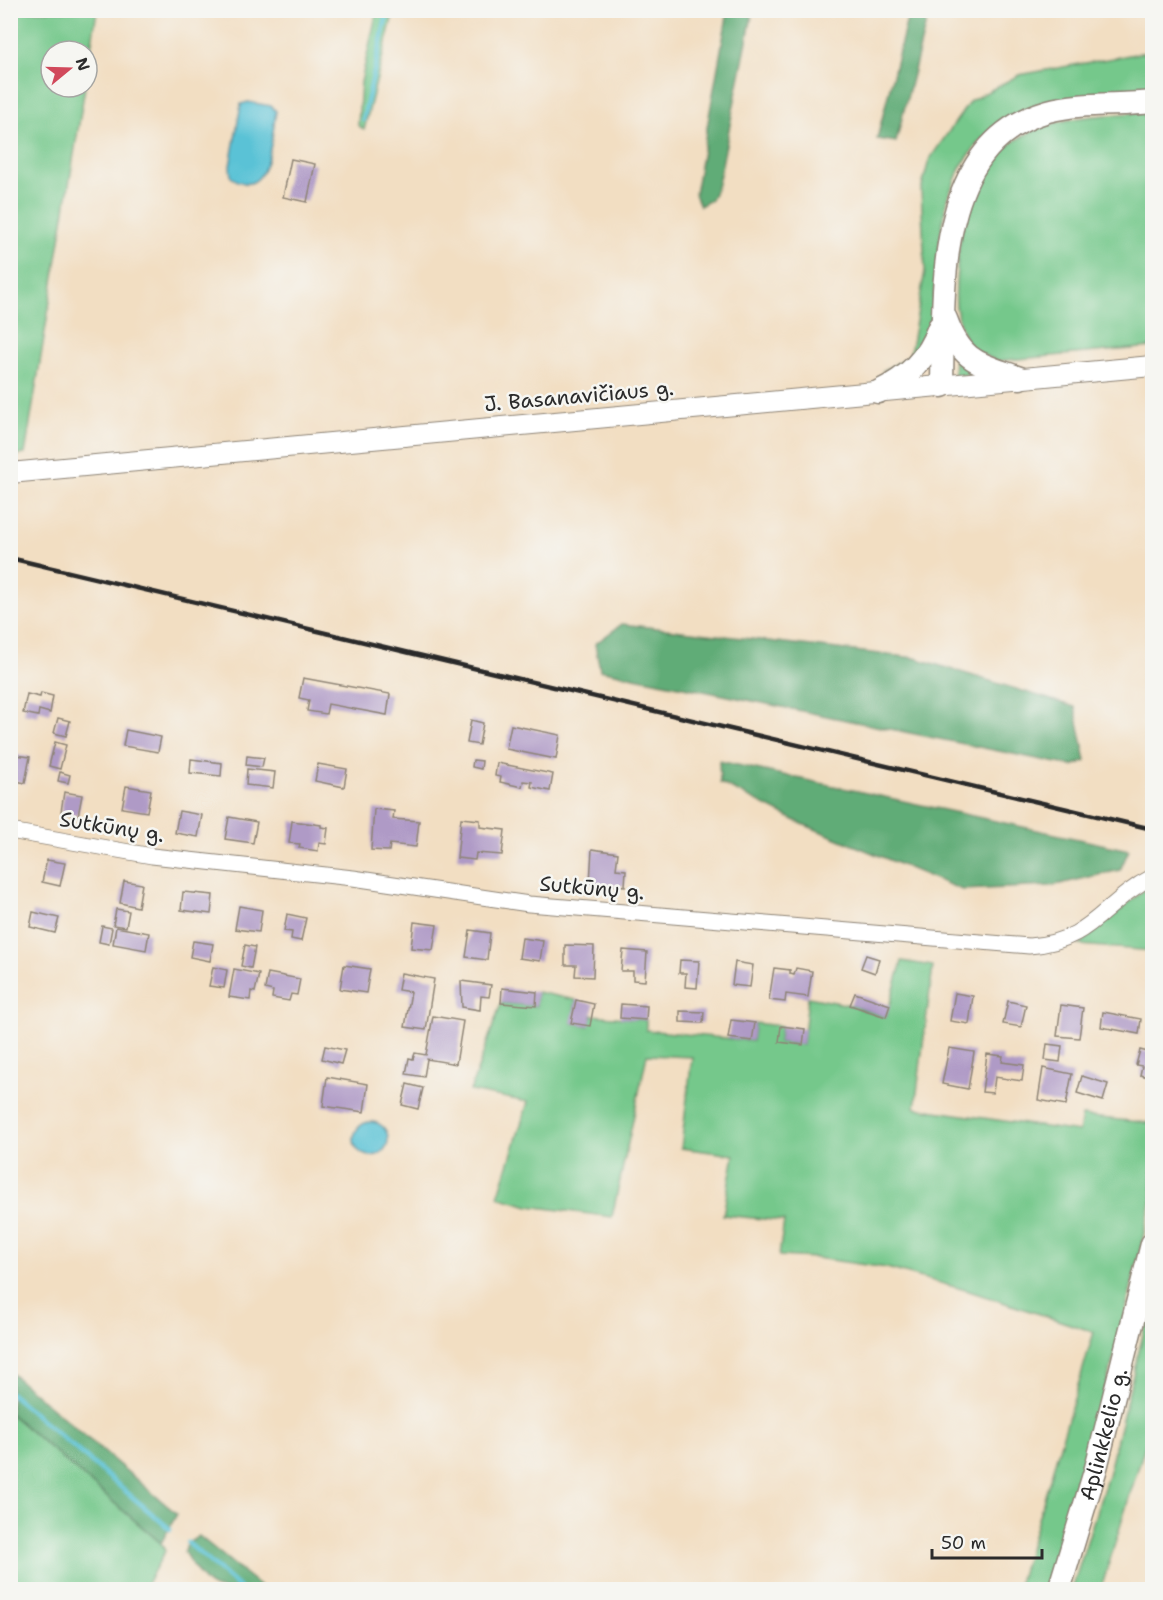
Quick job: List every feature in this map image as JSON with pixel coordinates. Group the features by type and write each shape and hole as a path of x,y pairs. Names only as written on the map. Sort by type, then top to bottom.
{"highway":[{"path":"942,386 944,315 952,230 957,203 969,173 983,152 1012,127 1048,112 1085,106 1152,102"},
{"path":"944,315 954,342 967,355 1020,378"},
{"path":"878,392 898,382 924,358 944,315"},
{"name":"Aplinkkelio g.","path":"1059,1590 1096,1468 1152,1244"}],"main road":[{"name":"J. Basanavičiaus g.","path":"10,473 1152,366"}],"street":[{"name":"Sutkūnų g.","path":"10,831 152,856 353,878 529,904 1029,946 1065,940 1080,932 1141,883 1152,877"}],"green space":[{"path":"10,11 97,11 92,39 39,39 39,99 83,99 25,454 11,456"},
{"path":"377,11 394,11 364,130 358,125 361,82"},
{"path":"728,11 753,11 718,184 711,200 700,206 695,194"},
{"path":"909,11 929,11 896,142 877,139"},
{"path":"1152,51 1152,93 1044,101 998,124 979,142 961,166 947,199 940,237 929,339 903,366 882,371 902,361 910,354 925,271 921,190 929,160 970,101 1019,75"},
{"path":"1152,113 1152,347 997,361 970,349 957,314 958,256 963,223 972,195 984,171 1001,152 1022,137 1046,126 1075,119"},
{"path":"955,356 984,373 954,376"},
{"path":"622,624 915,658 1075,707 1086,761 1072,766 600,670 595,644"},
{"path":"719,761 1129,850 1120,870 1051,886 962,890 800,823 720,783"},
{"path":"1152,883 1152,951 1079,945"},
{"path":"902,961 933,966 915,1108 1079,1132 1082,1116 1149,1123 1152,1113 1152,1199 1119,1339 1049,1589 1017,1589 1094,1332 969,1291 887,1268 816,1258 779,1256 784,1221 723,1215 734,1155 681,1148 692,1057 647,1055 612,1217 529,1206 498,1197 528,1102 470,1091 501,1003 536,1006 537,992 576,1000 572,1023 589,1026 592,1015 646,1020 646,1030 752,1041 755,1023 781,1026 779,1042 803,1045 808,997 850,1005 886,1017"},
{"path":"1152,1299 1152,1423 1101,1589 1072,1589 1108,1475"},
{"path":"11,1373 177,1514 161,1543 11,1414"},
{"path":"10,1414 161,1543 165,1551 144,1589 36,1589 11,1579"},
{"path":"199,1536 264,1589 223,1590 208,1584 184,1552 188,1543"}],"water":[{"path":"248,102 271,106 276,111 267,163 254,182 244,183 231,177 230,166 241,104"},
{"path":"371,1122 383,1127 388,1139 383,1151 371,1156 359,1151 354,1139 359,1127"}],"building":[{"path":"291,159 315,164 307,202 283,197"},
{"path":"303,678 390,694 387,715 328,704 326,714 307,711 309,700 299,698"},
{"path":"41,693 53,696 50,713 39,710 38,716 23,713 27,694 40,697"},
{"path":"58,718 70,721 66,736 54,733"},
{"path":"471,720 483,723 479,745 467,743"},
{"path":"511,725 560,735 556,759 506,749"},
{"path":"126,730 161,737 158,752 123,746"},
{"path":"55,742 66,745 60,769 49,766"},
{"path":"16,755 30,757 25,783 12,780"},
{"path":"247,756 264,758 262,767 246,765"},
{"path":"191,759 222,763 221,776 190,773"},
{"path":"473,760 482,761 481,769 472,767"},
{"path":"497,763 553,774 550,791 531,787 532,782 523,781 522,787 500,782 501,777 495,776"},
{"path":"318,764 347,769 344,787 315,781"},
{"path":"247,769 275,772 273,788 246,785"},
{"path":"60,772 70,775 68,783 58,781"},
{"path":"126,786 151,790 147,812 122,808"},
{"path":"64,792 82,795 78,816 61,812"},
{"path":"374,809 394,811 393,819 419,821 416,847 390,844 389,851 371,850"},
{"path":"179,811 202,815 198,837 175,833"},
{"path":"229,817 257,822 253,843 225,839"},
{"path":"461,818 480,820 480,827 505,830 502,855 476,853 475,860 457,858"},
{"path":"292,821 328,828 326,844 319,843 318,851 299,848 300,844 289,843"},
{"path":"592,849 618,853 616,869 626,870 625,886 590,883"},
{"path":"47,860 65,863 60,886 42,882"},
{"path":"124,881 142,884 138,907 120,903"},
{"path":"183,892 213,895 211,914 181,910"},
{"path":"239,906 262,910 259,932 235,929"},
{"path":"116,909 129,911 126,927 113,925"},
{"path":"33,912 59,918 55,933 30,927"},
{"path":"287,914 306,918 301,941 291,939 292,932 284,931"},
{"path":"414,922 437,925 433,950 411,948"},
{"path":"102,926 112,928 109,944 99,942"},
{"path":"116,927 149,933 146,950 113,944"},
{"path":"470,930 490,933 487,960 466,957"},
{"path":"522,938 543,941 540,961 519,958"},
{"path":"193,941 213,944 210,961 190,957"},
{"path":"245,945 255,947 251,968 241,966"},
{"path":"565,945 594,946 593,977 575,976 576,965 565,965"},
{"path":"623,950 647,952 645,981 633,980 633,971 621,971"},
{"path":"866,955 879,959 875,973 861,968"},
{"path":"680,960 699,961 697,988 685,987 686,973 679,973"},
{"path":"735,962 753,965 750,987 732,985"},
{"path":"344,965 370,969 366,993 340,989"},
{"path":"213,967 227,970 224,988 209,986"},
{"path":"774,968 790,970 790,974 794,975 796,968 812,971 808,997 786,994 785,1002 769,1000"},
{"path":"234,969 259,974 255,992 251,991 250,1000 229,997"},
{"path":"268,973 300,979 297,995 291,994 289,1001 272,998 273,991 265,989"},
{"path":"401,973 434,979 426,1030 405,1027 411,992 398,990"},
{"path":"461,981 491,985 489,997 481,996 480,1010 462,1007"},
{"path":"502,988 537,992 536,1006 501,1003"},
{"path":"855,993 890,1005 886,1017 850,1005"},
{"path":"955,993 973,996 969,1024 950,1021"},
{"path":"576,1000 594,1004 590,1026 571,1023"},
{"path":"1008,1001 1026,1005 1021,1027 1003,1024"},
{"path":"621,1004 647,1006 646,1020 620,1018"},
{"path":"1061,1005 1083,1008 1079,1038 1057,1036"},
{"path":"680,1011 704,1012 703,1023 680,1022"},
{"path":"1103,1012 1141,1019 1139,1034 1101,1027"},
{"path":"433,1016 463,1021 456,1064 427,1059 424,1077 406,1074 409,1058 413,1059 415,1053 426,1055"},
{"path":"731,1020 755,1023 752,1041 728,1038"},
{"path":"781,1026 805,1029 803,1045 779,1042"},
{"path":"1047,1044 1062,1046 1060,1062 1045,1060"},
{"path":"325,1046 345,1050 341,1064 322,1059"},
{"path":"949,1048 974,1052 968,1089 942,1084"},
{"path":"1140,1050 1152,1053 1152,1078 1140,1075 1142,1066 1136,1065"},
{"path":"987,1054 1003,1056 1002,1062 1024,1065 1022,1081 995,1077 993,1093 982,1092"},
{"path":"1043,1068 1072,1074 1066,1105 1038,1100"},
{"path":"1082,1076 1108,1084 1103,1101 1077,1093"},
{"path":"327,1077 368,1084 364,1112 323,1106"},
{"path":"407,1084 423,1088 418,1109 402,1105"}],"waterway":[{"path":"363,120 388,10"},
{"path":"10,1393 170,1529"},
{"path":"188,1543 242,1590"}],"railway":[{"path":"10,558 1152,829"}]}
